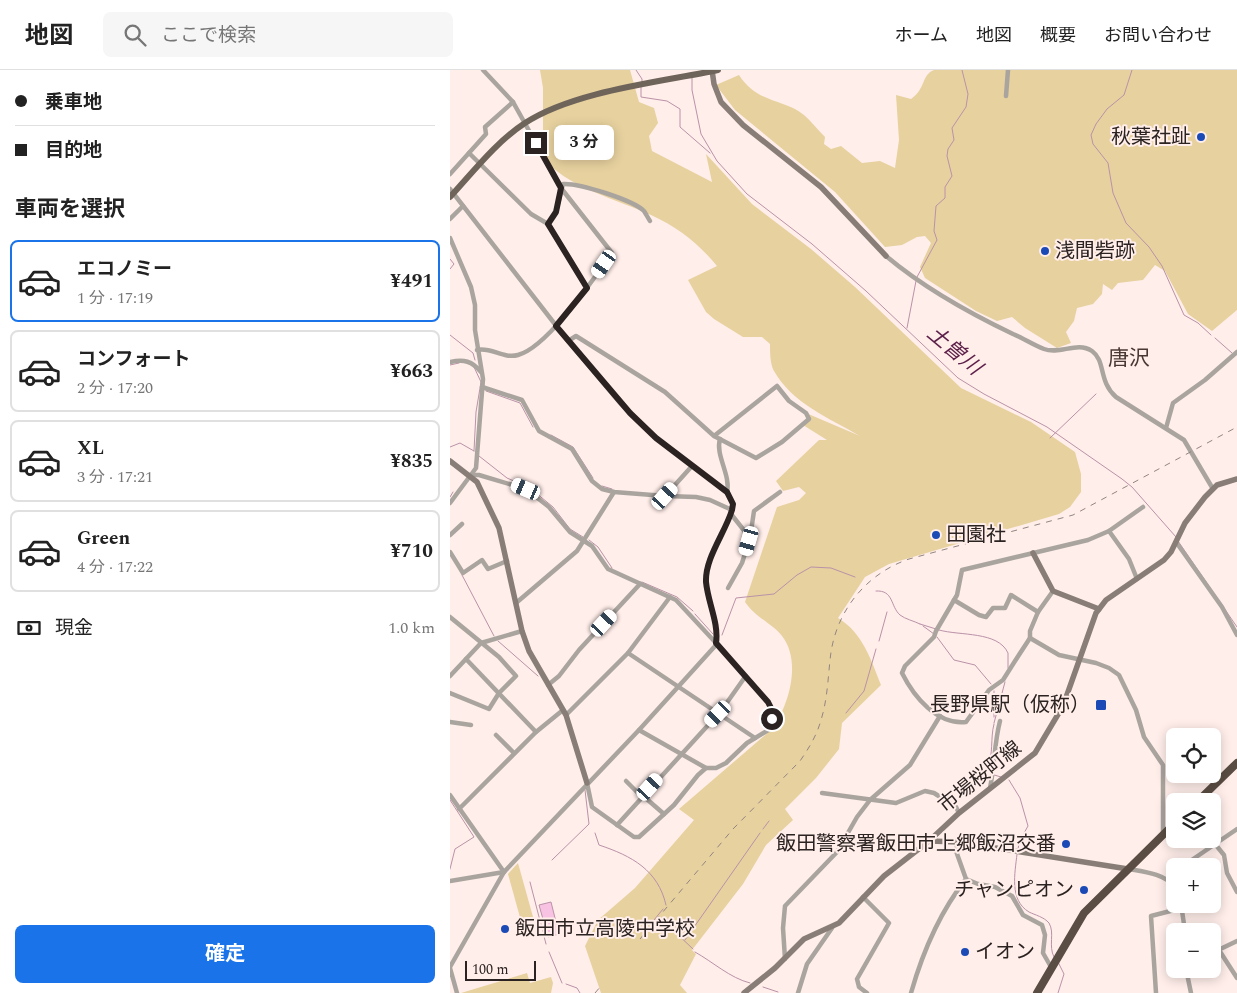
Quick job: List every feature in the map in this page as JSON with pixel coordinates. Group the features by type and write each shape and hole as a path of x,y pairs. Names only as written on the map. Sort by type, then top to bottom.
{"highway":[{"path":"1206,793 1237,763"},
{"path":"1036,993 1084,913 1166,831"}],"main road":[{"path":"450,198 497,146 525,123 577,99 718,70"}],"street":[{"path":"477,350 485,348 504,356 520,355 537,344 556,326 612,253 561,188 513,102 483,70"},
{"path":"712,70 714,84 721,102 743,125 821,186 886,256 920,281 984,320 1045,349 1057,351 1077,347 1090,350 1099,358 1106,388 1116,397 1166,428 1190,447 1213,489"},
{"path":"1006,96 1008,70"},
{"path":"450,174 486,134 485,128 513,102"},
{"path":"469,153 531,214 548,224 587,288"},
{"path":"548,224 556,212 563,184 593,188 643,210 650,221"},
{"path":"450,189 556,326 621,404 656,438 727,492"},
{"path":"450,219 462,205"},
{"path":"450,238 471,287 476,305 475,330 482,373 476,468 450,503"},
{"path":"568,341 576,336 638,374 665,392 714,436 756,458 782,442 809,419 806,414 789,402 777,386 714,436"},
{"path":"1166,428 1173,403 1205,380 1237,352"},
{"path":"450,362 463,360 471,362 482,373"},
{"path":"482,387 522,400 539,431 572,449 598,486 614,492 696,497 710,500 731,512 750,538"},
{"path":"457,993 450,967 504,872 639,730 716,644 717,634 706,582 709,567 733,504 727,492 724,464 719,445 720,439"},
{"path":"450,461 470,475 481,487 494,517 507,561 522,631 529,652 564,713 587,783 592,807 634,837 639,837 664,814 706,768"},
{"path":"665,496 692,466"},
{"path":"470,475 479,475 526,489 549,507 570,532 592,546 608,569 670,597 694,617 768,702 773,712 770,729 726,763 716,768 706,768 639,730"},
{"name":"市場桜町線","path":"744,993 804,939 832,928 884,876 929,842 959,813 1010,775 1041,746 1063,706 1079,658 1099,609 1106,600 1164,560 1193,511 1213,489 1236,482"},
{"path":"516,603 577,551 614,492"},
{"path":"728,588 744,557 750,538 754,510 780,492"},
{"path":"1053,591 1038,612 1030,631 1030,638 1003,680 989,690 966,722 940,716 926,708 902,674 904,666 935,635 960,586 962,570 1088,540 1109,531 1143,507"},
{"path":"450,536 462,524"},
{"path":"1109,531 1129,559 1137,579"},
{"path":"1178,538 1222,607 1237,636"},
{"path":"450,552 463,573 482,560 488,569 507,561"},
{"path":"1033,553 1053,591 1099,609"},
{"path":"548,685 559,676 640,584"},
{"path":"954,600 979,616 986,617 993,608 1005,608 1012,595 1038,612"},
{"path":"459,809 536,732 564,713 628,653 670,597"},
{"path":"450,617 499,657 516,676 499,693 489,709 450,693"},
{"path":"450,676 480,643 522,631"},
{"path":"1030,638 1066,658 1079,658 1110,668 1119,675 1136,710 1144,737 1163,766 1163,834"},
{"path":"628,653 756,738"},
{"path":"466,659 536,732"},
{"path":"617,825 680,753 718,714 745,677"},
{"path":"785,958 783,928 785,906 837,852 845,842 857,817 870,800 910,765 940,716"},
{"path":"990,790 996,759 994,744 1000,721"},
{"path":"450,722 471,726"},
{"path":"496,735 514,753"},
{"path":"626,781 664,814"},
{"path":"822,793 896,803 925,791 934,793 956,807 959,813"},
{"path":"450,795 504,872"},
{"path":"1221,840 1237,829"},
{"path":"929,842 958,842 1128,868 1166,879"},
{"path":"958,842 956,850 966,878 978,884 995,887 1012,896 1023,914 1042,925 1045,935 1043,953 1052,966"},
{"path":"1195,858 1209,848"},
{"path":"1218,848 1224,855 1230,879 1237,892"},
{"path":"450,881 504,872"},
{"path":"1230,879 1237,877"},
{"path":"911,993 925,946 954,893 966,878"},
{"path":"864,898 889,922 857,979 859,987 867,993"},
{"path":"1156,993 1151,916 1166,911"},
{"path":"798,993 807,964 829,936 832,928"},
{"path":"1221,950 1237,942"},
{"path":"1221,952 1237,978"},
{"path":"1188,978 1191,993"}],"shaded area":[{"path":"540,70 630,70 639,102 654,108 658,123 649,136 652,151 712,182 706,154 752,204 811,249 855,287 961,388 1031,422 1075,452 1081,474 1081,492 1070,507 1059,514 889,564 865,577 838,618 847,624 860,639 870,657 881,685 842,723 839,749 816,778 785,809 793,820 766,845 743,884 692,950 696,954 680,985 687,993 601,993 585,946 598,920 635,888 694,820 679,809 771,730 783,709 791,684 791,658 788,646 782,636 749,608 745,602 777,507 799,500 806,493 799,487 783,491 776,481 819,440 827,440 803,425 809,419 806,413 860,436 812,409 791,392 774,371 771,361 770,344 762,337 743,337 706,312 688,280 717,266 703,250 679,231 661,220 592,191 564,176 543,157 543,88"},
{"path":"934,70 1237,70 1237,310 1212,331 1188,314 1165,271 1155,265 1143,280 1118,283 1112,290 1103,284 1102,294 1093,304 1077,308 1074,321 1066,332 1071,343 1057,348 1025,328 1012,317 997,321 976,311 925,278 920,267 931,243 925,236 917,237 902,245 885,247 835,192 735,110 716,85 739,75 746,84 762,96 804,115 825,137 824,144 831,149 841,146 862,163 880,161 895,168 899,140 896,95 911,99 919,91 927,75"},
{"path":"518,863 533,917 521,921 508,874"},
{"path":"551,902 559,934 548,937 539,905"},
{"path":"527,973 530,983 551,977 553,983 551,993 461,993"}],"waterway":[{"path":"636,70 642,79 642,83"},
{"path":"917,277 937,240 934,231 936,206 945,198 945,187 952,176 947,156 948,149 954,140 952,128 966,107 968,94 962,70"},
{"path":"1132,70 1124,95 1107,109 1096,124 1091,135 1093,144 1108,163 1113,193 1126,223 1149,247 1162,266 1184,315 1198,323 1211,335"},
{"name":"土曽川","path":"692,78 692,90 701,134 717,161 747,194 812,244 866,291 958,378 1047,427 1122,479 1132,487 1176,537"},
{"path":"641,87 641,97 667,101 680,109 680,127 710,153"},
{"path":"450,259 454,264 450,269"},
{"path":"907,328 916,281"},
{"path":"450,335 473,353 475,360"},
{"path":"1215,338 1232,353"},
{"path":"450,365 459,363"},
{"path":"474,367 481,382 476,412 474,451"},
{"path":"486,391 520,403 533,427"},
{"path":"1050,438 1096,394"},
{"path":"551,435 573,447 593,478"},
{"path":"450,447 460,443 474,451"},
{"path":"479,456 507,478 530,488 553,507 570,529 583,537"},
{"path":"602,486 612,489"},
{"path":"450,497 453,492"},
{"path":"589,540 598,547 612,568"},
{"name":"土曽川","path":"1178,541 1237,627"},
{"path":"722,635 736,598 774,594 797,575 811,567 831,568 855,577"},
{"path":"462,575 494,636"},
{"path":"642,582 677,597 693,611"},
{"path":"876,591 886,593 900,615 920,624"},
{"path":"879,641 887,612"},
{"path":"695,614 713,634"},
{"path":"920,624 936,629"},
{"path":"923,626 934,634"},
{"path":"939,630 996,641 1008,653 1008,668"},
{"path":"937,637 954,660 975,665 991,684"},
{"path":"498,641 538,676"},
{"path":"846,713 864,691 876,649"},
{"path":"994,723 1005,682"},
{"path":"994,691 994,717"},
{"path":"994,724 987,768 991,774 1001,777"},
{"path":"1009,780 1020,798 1028,826 1019,842 1018,850"},
{"path":"552,860 589,824 585,790"},
{"path":"450,800 474,837 455,849 450,869"},
{"path":"763,829 769,821"},
{"path":"595,833 599,845 633,860 650,874 657,882 666,905"},
{"path":"685,940 760,833"},
{"path":"1017,854 1015,886 1018,901 1029,912 1049,923 1054,957"},
{"path":"530,882 546,944"},
{"path":"654,920 663,909"},
{"path":"657,922 661,924"},
{"path":"663,925 669,929"},
{"path":"674,931 693,949"},
{"path":"549,952 562,983"},
{"path":"695,952 729,974 750,983"},
{"path":"1058,962 1064,974 1058,993"},
{"path":"566,984 577,988 580,993"},
{"path":"763,987 778,992"}],"railway":[{"path":"640,939 733,829 800,761 807,751 817,731 823,712 831,652 840,621 857,594 868,583 880,573 909,559 1073,515 1237,427"},
{"path":"595,993 601,986"}],"place":[{"name":"秋葉社趾","path":"1201,137"},
{"name":"浅間砦跡","path":"1045,251"},
{"name":"田園社","path":"936,535"},
{"name":"長野県駅（仮称）","path":"1101,705"},
{"name":"飯田警察署飯田市上郷飯沼交番","path":"1066,844"},
{"name":"チャンピオン","path":"1084,890"},
{"name":"飯田市立高陵中学校","path":"505,929"},
{"name":"イオン","path":"965,952"}],"district":[{"name":"唐沢","path":"1129,359"}],"route":[{"path":"536,143 561,188 556,212 548,224 587,288 556,326 590,369 630,413 656,438 727,492 733,504 732,510 709,567 706,582 717,634 716,646 720,648 768,702 773,712 772,719"}]}
